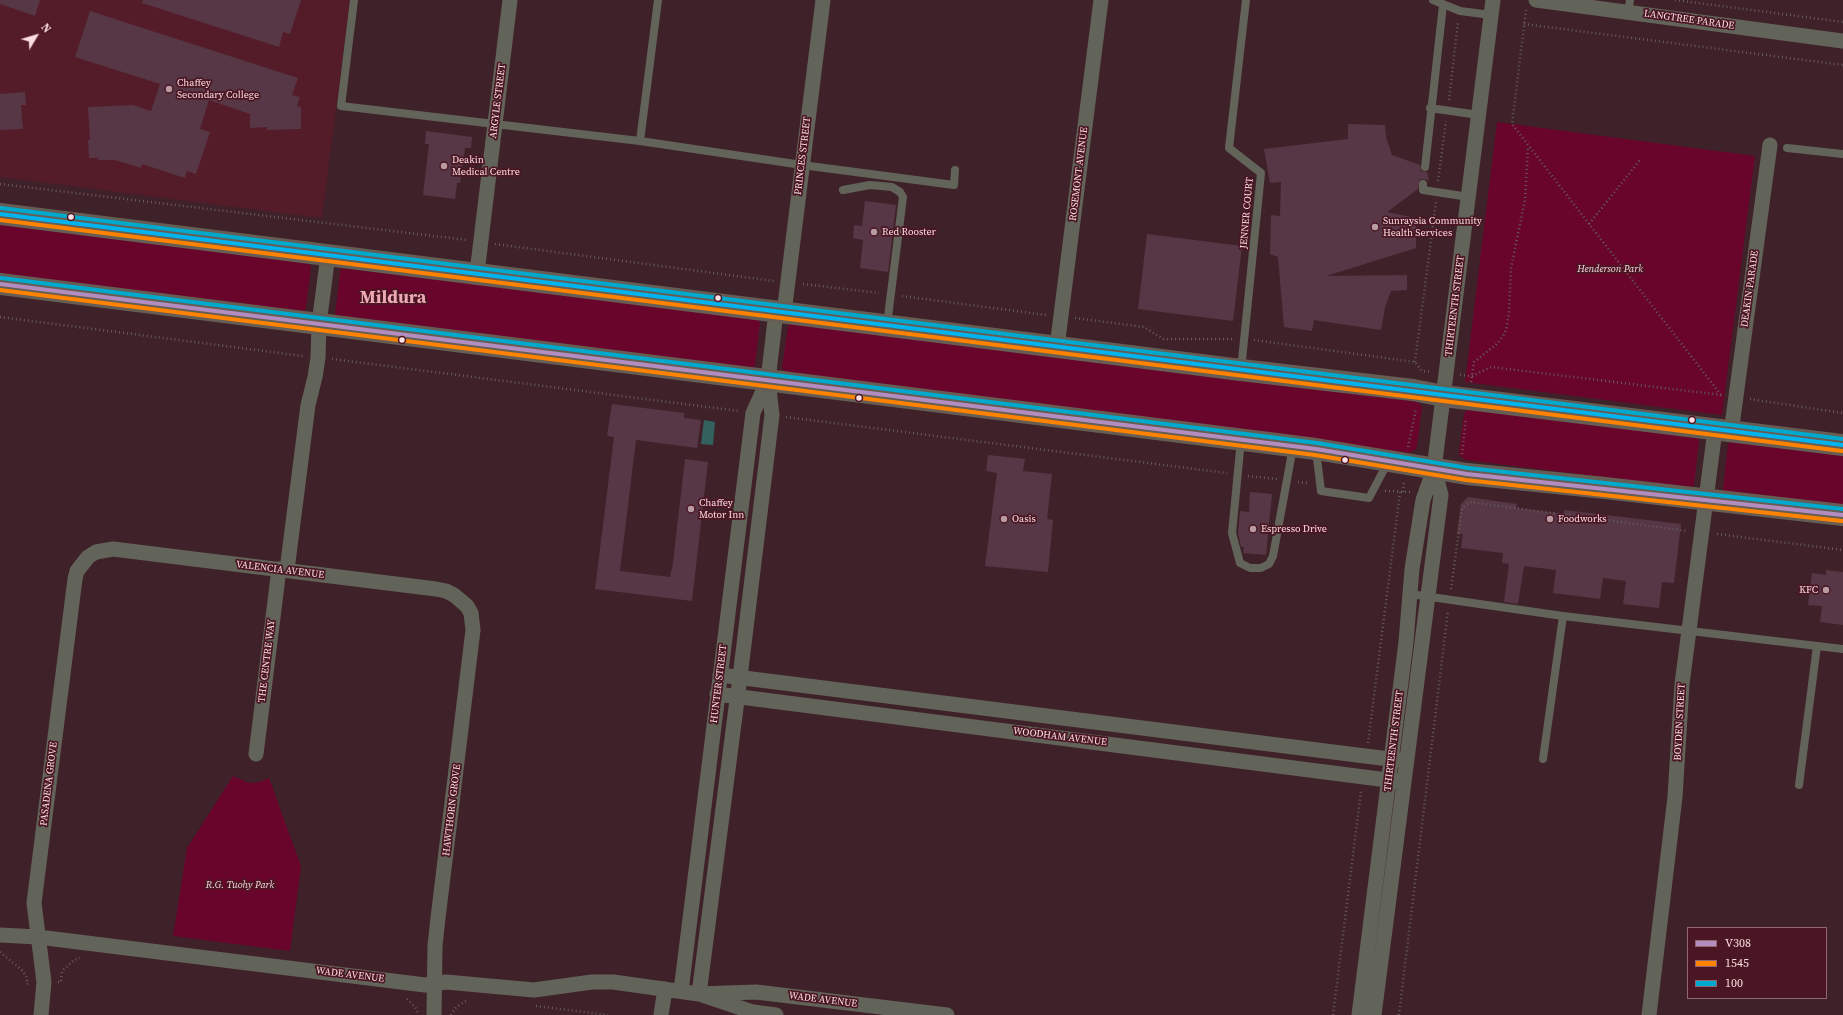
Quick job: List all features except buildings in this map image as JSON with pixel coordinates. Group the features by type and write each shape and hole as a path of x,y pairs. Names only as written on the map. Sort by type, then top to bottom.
{"highway":[{"path":"0,214 1241,370 1420,381 1444,396 1470,400 1723,432 1843,445"},
{"path":"0,284 1241,440 1316,450 1460,473 1843,515"}],"street":[{"name":"ARGYLE STREET","path":"477,273 510,0"},
{"name":"PRINCES STREET","path":"780,312 788,282 823,0"},
{"name":"ROSEMONT AVENUE","path":"1058,347 1060,316 1101,0"},
{"name":"THIRTEENTH STREET","path":"1374,1015 1398,759 1410,594 1425,492 1434,469 1493,0"},
{"name":"LANGTREE PARADE","path":"1536,0 1629,6 1843,41"},
{"name":"DEAKIN PARADE","path":"1723,432 1770,145"},
{"name":"THE CENTRE WAY","path":"256,754 308,405 315,377 313,357 328,256"},
{"name":"HUNTER STREET","path":"681,991 753,413 768,380 780,312"},
{"name":"HUNTER STREET","path":"699,994 738,696 772,415 768,380"},
{"name":"BOYDEN STREET","path":"1649,1015 1675,797 1679,714 1689,631 1696,532 1707,500 1723,432"},
{"name":"THIRTEENTH STREET","path":"1398,759 1428,596 1441,495 1434,469"},
{"name":"VALENCIA AVENUE","path":"88,557 96,552 113,549 446,591 457,597 467,606"},
{"name":"PASADENA GROVE","path":"42,1015 44,982 34,903 35,890 75,579 77,571 88,557"},
{"name":"HAWTHORN GROVE","path":"434,1015 435,946 474,630 471,613 467,606"},
{"name":"WOODHAM AVENUE","path":"720,674 740,678 1398,759"},
{"name":"WOODHAM AVENUE","path":"717,694 1396,781"},
{"name":"THIRTEENTH STREET","path":"1359,1015 1396,781"},
{"name":"WADE AVENUE","path":"0,935 38,937 419,984 446,982 534,990 592,982 613,982 699,994 753,1012 776,1015"},
{"path":"661,1015 665,989"},
{"name":"WADE AVENUE","path":"699,994 756,992 947,1015"}],"lane":[{"path":"354,0 341,106 640,141 802,165 954,185 955,170"},
{"path":"640,141 658,0"},
{"name":"JENNER COURT","path":"1241,370 1261,173 1229,148 1246,0"},
{"path":"1433,0 1460,11 1491,15"},
{"path":"1425,167 1430,108 1443,5"},
{"path":"1430,108 1479,116"},
{"path":"1787,148 1843,154"},
{"path":"1423,184 1423,190 1469,196"},
{"path":"843,190 870,185 892,187 900,192 903,197 887,326"},
{"path":"1241,440 1239,475 1232,533 1240,563 1250,568 1261,568 1269,564 1273,556 1288,481 1293,447"},
{"path":"1316,450 1321,491 1369,498 1372,491 1397,463"},
{"path":"1410,594 1563,616 1843,649"},
{"path":"1543,759 1563,616"},
{"path":"1799,784 1817,646"}],"path":[{"path":"1675,0 1843,22"},
{"path":"1526,12 1512,124 1589,224 1729,396"},
{"path":"1524,24 1843,65"},
{"path":"1460,473 1465,419 1470,409 1474,362 1498,343 1506,330 1509,313 1512,268 1525,200 1528,146"},
{"path":"1589,224 1640,160"},
{"path":"0,184 480,242 1144,327 1163,339 1245,339 1416,362 1420,381 1397,463 1403,492"},
{"path":"0,317 753,413"},
{"path":"1420,381 1447,374 1472,376 1491,367 1729,396 1843,413"},
{"path":"772,415 1320,484"},
{"path":"1372,491 1425,492"},
{"path":"1399,1015 1462,508 1470,502 1843,550"},
{"path":"0,952 23,971 27,978 27,984 61,982 62,970 74,960 85,958"},
{"path":"400,997 412,1002 418,1015"},
{"path":"451,1015 459,1004 469,999 474,999"},
{"path":"530,1005 608,1015"}],"shaded area":[{"name":"Chaffey Secondary College","path":"0,0 350,0 322,218 0,177"}],"green space":[{"name":"Henderson Park","path":"1497,122 1755,156 1722,415 1465,382"},
{"path":"0,223 309,263 311,267 306,308 304,312 0,275"},
{"path":"341,268 758,319 760,323 755,365 754,368 335,315"},
{"path":"792,323 1413,401 1419,403 1422,408 1417,446 1416,449 1409,453 787,374 782,368 788,326"},
{"path":"1468,409 1698,437 1699,441 1694,485 1690,488 1466,460 1460,456 1459,453 1464,414"},
{"path":"1731,442 1843,456 1843,505 1724,492 1723,489 1728,444"},
{"name":"R.G. Tuohy Park","path":"233,776 249,783 260,782 269,778 301,866 290,951 173,936 187,848"}],"water":[{"path":"704,420 715,422 713,445 701,444"}],"transit line":[{"name":"100","path":"1,208 1843,439"},
{"path":"0,214 1843,445"},
{"name":"1545","path":"0,220 1842,451"},
{"name":"100","path":"1,278 1317,443 1468,468 1843,509"},
{"name":"V308","path":"0,284 1316,449 1467,474 1843,515"},
{"name":"1545","path":"0,290 1315,455 1466,480 1842,521"}],"place":[{"name":"Chaffey Secondary College","path":"169,89"},
{"name":"Deakin Medical Centre","path":"444,166"},
{"name":"Sunraysia Community Health Services","path":"1375,227"},
{"name":"Red Rooster","path":"874,232"},
{"name":"Chaffey Motor Inn","path":"691,509"},
{"name":"Oasis","path":"1004,519"},
{"name":"Foodworks","path":"1550,519"},
{"name":"Espresso Drive","path":"1253,529"},
{"name":"KFC","path":"1826,590"}],"district":[{"name":"Mildura","path":"393,298"}]}
